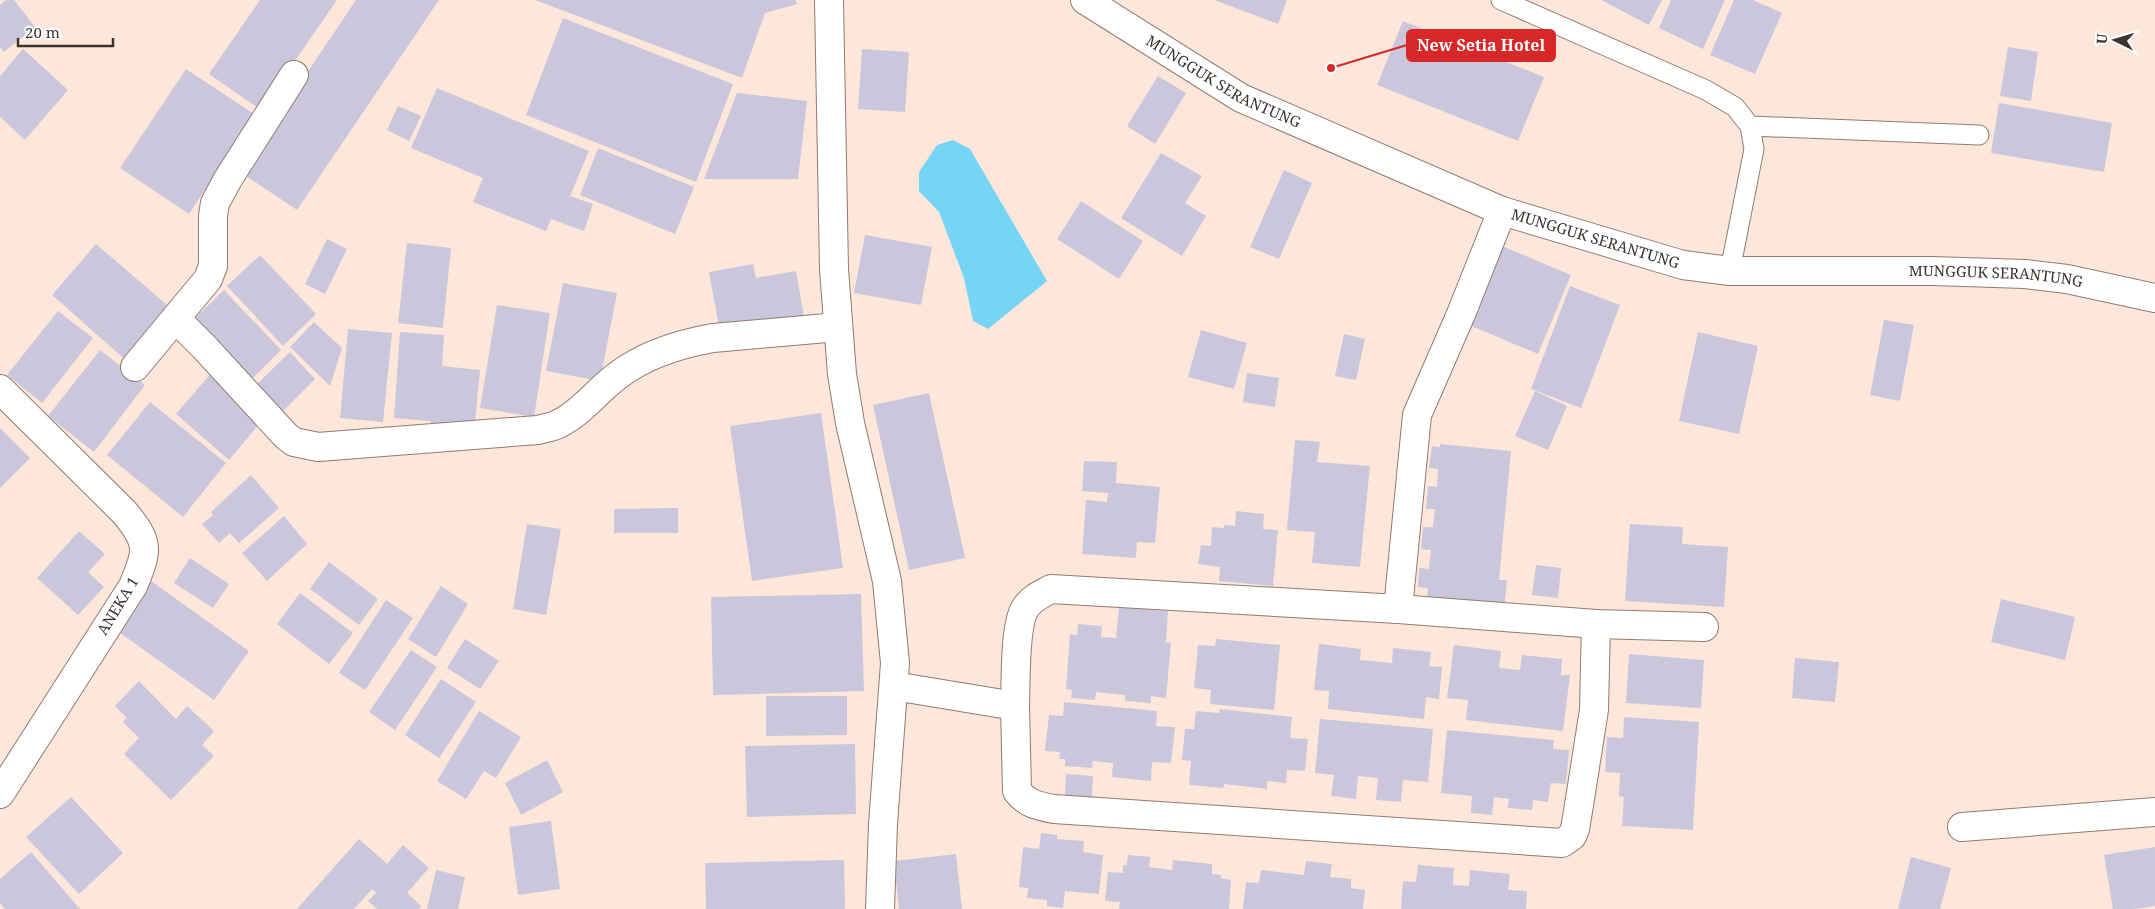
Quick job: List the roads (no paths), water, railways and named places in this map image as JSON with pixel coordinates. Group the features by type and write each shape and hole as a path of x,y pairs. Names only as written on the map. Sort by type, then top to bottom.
{"street":[{"path":"829,0 834,268 842,374 850,422 887,582 895,663 883,824 880,909"},
{"name":"MUNGGUK SERANTUNG","path":"1085,0 1241,98 1502,211 1683,265 1730,271 1933,271 2025,274 2067,279 2155,298"},
{"path":"135,367 201,290 208,279 213,266 213,216 215,203 228,179 294,75"},
{"path":"1398,609 1418,415 1502,211"},
{"path":"176,319 206,348 286,436 294,442 318,448 538,430 560,423 584,406 617,376 643,359 668,350 694,341 713,338 838,326"},
{"name":"ANEKA 1","path":"0,389 138,528 143,542 145,557 133,586 0,794"},
{"path":"1596,624 1594,710 1575,830 1572,836 1562,843 1064,810 1035,805 1025,800 1017,791 1015,706 1019,626 1024,608 1032,600 1051,590 1398,609 1596,624 1704,627"},
{"path":"894,686 1015,706"},
{"path":"1962,826 2155,812"}],"lane":[{"path":"1501,0 1706,90 1735,107 1750,126 1754,149 1730,271"},
{"path":"1750,126 1979,135"}],"water":[{"path":"953,140 970,149 1047,281 988,329 973,321 964,278 939,212 919,191 919,172 937,145"}],"place":[{"name":"New Setia Hotel","path":"1331,68"}]}
